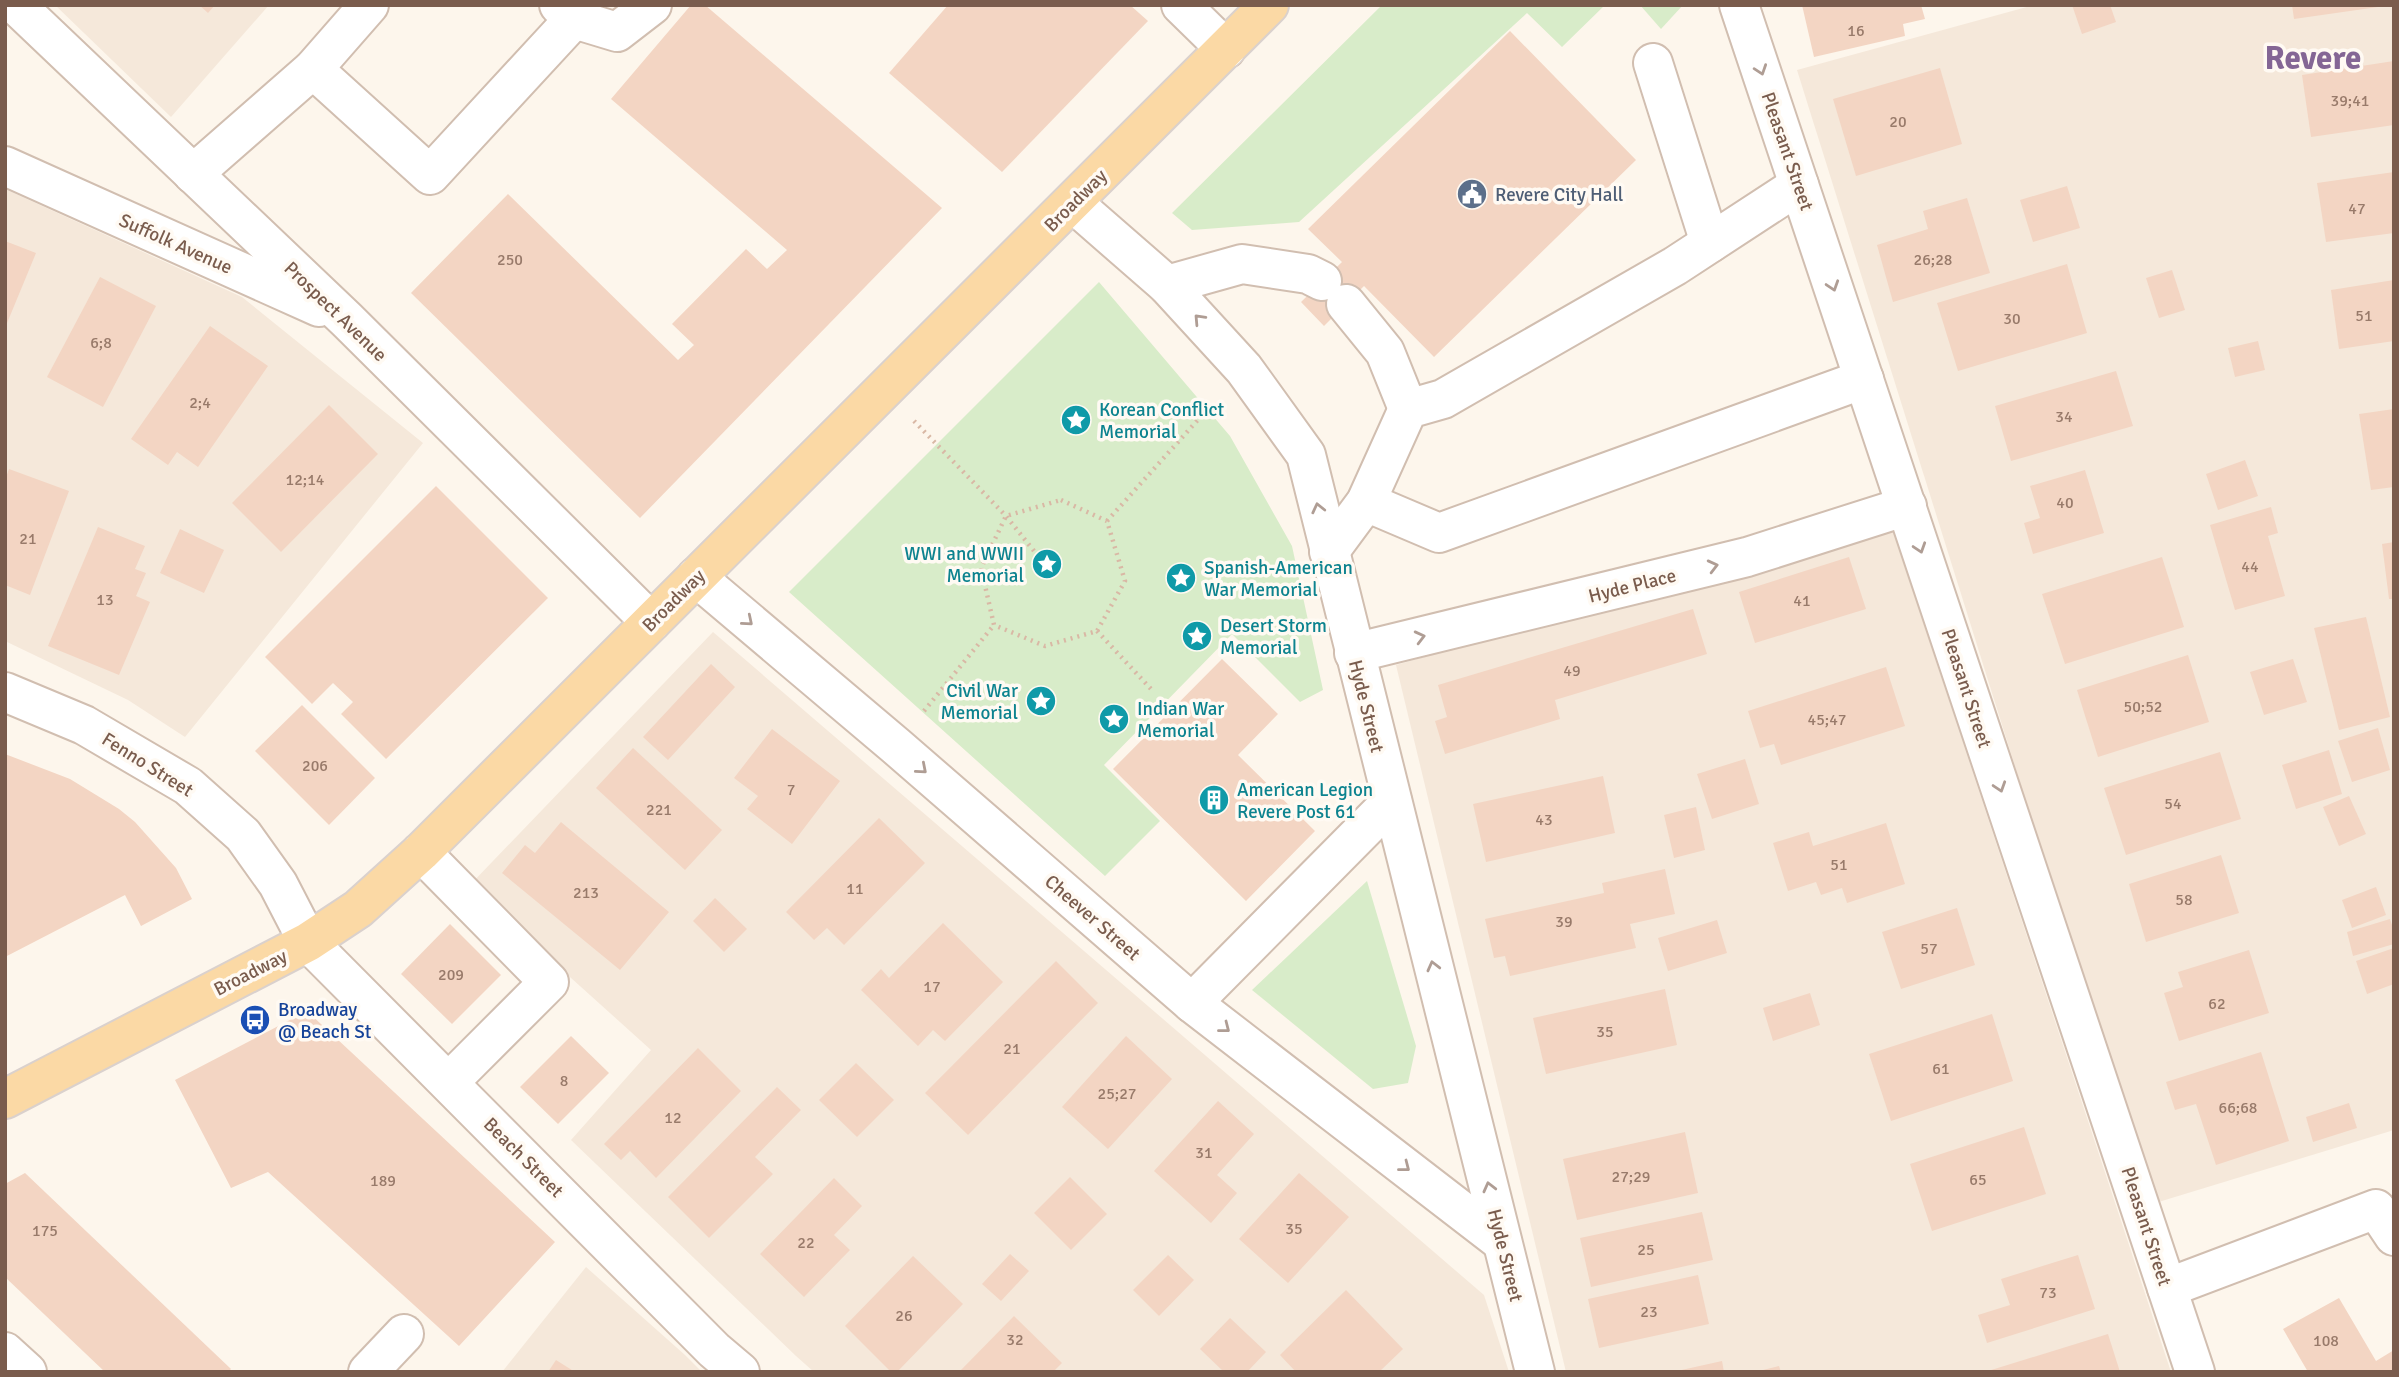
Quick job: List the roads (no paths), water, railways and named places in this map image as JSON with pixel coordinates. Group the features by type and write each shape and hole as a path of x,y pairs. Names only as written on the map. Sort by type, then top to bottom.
{"main road":[{"name":"Broadway","path":"5,1099 308,942 358,909 421,852 1269,5"}],"street":[{"name":"Prospect Avenue","path":"16,5 346,320 651,622"},
{"path":"193,174 313,69 369,5"},
{"path":"313,69 430,175 566,12 617,32 652,5"},
{"path":"1181,5 1226,49"},
{"name":"Pleasant Street","path":"1739,5 2195,1372"},
{"path":"1653,63 1710,243"},
{"name":"Suffolk Avenue","path":"5,166 346,320"},
{"path":"1408,409 1443,398 1675,266 1799,185"},
{"name":"Hyde Street","path":"1073,203 1167,285 1244,369 1306,455 1535,1372"},
{"path":"1167,285 1242,264 1308,274 1334,292 1385,352 1408,409 1366,502 1329,552"},
{"path":"1366,502 1439,533 1864,379"},
{"name":"Hyde Place","path":"1354,653 1747,557 1906,506"},
{"name":"Cheever Street","path":"696,577 1192,1003 1503,1242"},
{"name":"Fenno Street","path":"5,692 84,725 188,786 243,835 278,884 308,942"},
{"path":"1192,1003 1392,802"},
{"path":"421,852 549,982 449,1082"},
{"name":"Beach Street","path":"308,942 449,1082 718,1364"},
{"path":"2167,1288 2376,1209 2394,1237"},
{"path":"368,1372 404,1335"},
{"path":"5,1352 27,1372"}],"place":[{"name":"Revere City Hall","path":"1472,194"},
{"name":"Korean Conflict Memorial","path":"1076,420"},
{"name":"WWI and WWII Memorial","path":"1047,564"},
{"name":"Spanish-American War Memorial","path":"1181,578"},
{"name":"Desert Storm Memorial","path":"1197,636"},
{"name":"Civil War Memorial","path":"1041,701"},
{"name":"Indian War Memorial","path":"1114,719"},
{"name":"American Legion Revere Post 61","path":"1214,800"},
{"name":"Broadway @ Beach St","path":"255,1020"}],"district":[{"name":"Revere","path":"2313,57"}]}
